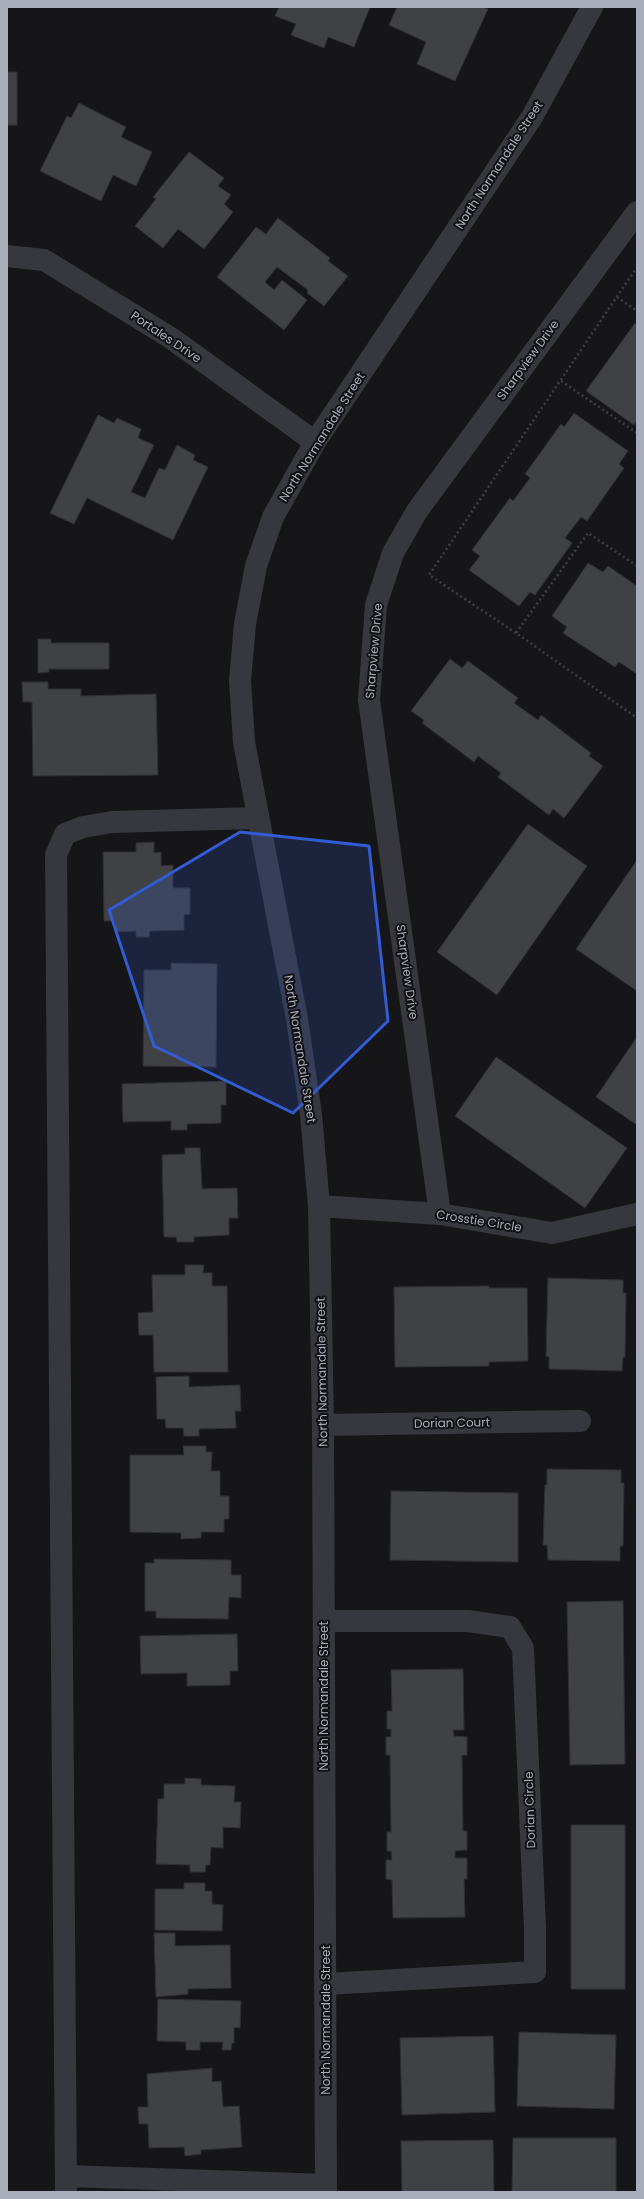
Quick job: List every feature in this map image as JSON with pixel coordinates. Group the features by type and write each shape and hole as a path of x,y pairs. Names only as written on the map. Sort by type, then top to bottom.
{"street":[{"name":"North Normandale Street","path":"326,2188 323,1425 319,1206 311,1114 297,1019 244,742 240,681 245,624 256,566 273,517 315,442 532,117 592,7"},
{"name":"Sharpview Drive","path":"440,1214 369,700 376,605 393,553 417,511 637,212"},
{"name":"Portales Drive","path":"7,256 44,260 171,338 315,442"},
{"path":"258,818 112,822 83,827 65,834 56,855 66,2184 326,2188"},
{"name":"Crosstie Circle","path":"319,1206 440,1214 552,1233 637,1214"},
{"name":"Dorian Court","path":"323,1425 580,1421"},
{"name":"Dorian Circle","path":"324,1621 468,1621 510,1627 523,1648 535,1929 535,1972 326,1984"}],"path":[{"path":"637,267 429,576 516,633 637,718"},
{"path":"617,297 637,311"},
{"path":"561,381 637,433"},
{"path":"516,633 588,533 637,566"}],"highlighted area":[{"path":"240,832 369,846 388,1021 293,1113 154,1046 109,910"}],"building":[{"path":"279,7 370,7 354,47 328,37 324,48 291,35 296,24 275,16"},
{"path":"397,7 483,7 488,9 455,81 417,64 426,42 389,25"},
{"path":"7,72 17,72 17,125 7,125"},
{"path":"79,103 126,127 121,137 152,152 136,186 113,175 101,201 40,171 67,116 71,118"},
{"path":"189,152 224,178 218,186 231,195 224,204 233,212 204,249 178,229 163,248 135,226 156,199 153,197"},
{"path":"278,218 330,258 328,261 348,276 324,306 307,293 308,290 277,267 265,282 274,290 282,280 307,300 284,330 217,277 256,227 266,234"},
{"path":"635,323 637,325 637,421 634,425 586,391"},
{"path":"574,413 628,451 619,464 624,468 587,521 581,517 565,538 572,543 535,595 530,592 519,606 469,570 480,556 472,550 510,498 513,501 530,478 525,474 561,424 564,427"},
{"path":"98,415 114,423 117,418 141,429 138,438 154,445 131,492 145,498 159,468 165,470 177,445 195,455 193,460 208,467 173,540 87,498 74,524 50,513"},
{"path":"588,563 603,572 608,566 637,586 637,674 619,662 615,667 563,633 567,627 552,616"},
{"path":"38,639 51,639 51,643 109,643 109,669 49,669 49,672 38,673"},
{"path":"450,659 462,668 468,661 518,698 514,703 538,720 541,715 591,753 589,756 603,766 564,818 553,809 549,815 498,777 501,773 478,756 474,762 422,723 424,720 411,711"},
{"path":"22,682 48,682 48,689 81,689 81,696 156,694 158,775 33,776 32,702 23,702"},
{"path":"528,824 587,866 497,995 437,952"},
{"path":"154,842 154,853 161,852 161,866 173,865 173,888 190,888 190,914 184,915 184,930 150,931 149,937 136,937 136,931 115,932 115,921 104,921 103,852 136,852 136,843"},
{"path":"637,860 637,991 576,949"},
{"path":"171,963 217,964 216,1067 143,1066 144,970 171,970"},
{"path":"637,1037 637,1125 596,1097"},
{"path":"496,1057 627,1148 585,1208 455,1116"},
{"path":"226,1081 226,1105 221,1105 221,1123 187,1124 187,1130 171,1130 171,1121 123,1122 122,1084"},
{"path":"185,1148 200,1148 202,1189 237,1188 238,1218 229,1218 229,1235 194,1237 194,1242 177,1242 176,1237 164,1237 162,1155 185,1154"},
{"path":"185,1265 204,1265 203,1273 212,1273 212,1286 227,1286 228,1372 154,1372 153,1335 139,1335 138,1313 153,1312 152,1275 185,1275"},
{"path":"548,1278 623,1280 623,1293 626,1293 625,1357 623,1357 622,1371 549,1369 549,1357 546,1356"},
{"path":"489,1286 489,1288 527,1288 528,1361 489,1362 489,1366 395,1367 394,1287"},
{"path":"189,1376 189,1387 240,1385 241,1411 235,1411 236,1428 199,1429 199,1436 184,1436 183,1428 166,1428 165,1419 157,1419 156,1377"},
{"path":"183,1446 206,1446 206,1452 212,1452 211,1471 220,1471 220,1496 229,1496 229,1519 224,1519 224,1532 201,1532 201,1538 181,1539 181,1533 130,1532 130,1455 184,1455"},
{"path":"547,1469 621,1470 621,1483 624,1483 623,1546 620,1546 620,1561 548,1560 547,1545 543,1545"},
{"path":"391,1491 518,1493 518,1562 390,1560"},
{"path":"154,1559 231,1560 231,1575 241,1575 241,1598 229,1597 228,1619 156,1618 156,1611 145,1611 145,1563 154,1563"},
{"path":"623,1601 625,1764 570,1765 567,1602"},
{"path":"237,1634 238,1671 230,1671 230,1685 187,1686 187,1673 141,1674 140,1636"},
{"path":"463,1669 464,1730 453,1730 454,1736 467,1737 467,1755 462,1755 463,1831 467,1831 467,1850 455,1851 455,1858 467,1858 467,1879 464,1879 465,1917 393,1918 392,1880 386,1879 386,1860 392,1860 391,1851 387,1851 387,1832 391,1832 390,1755 386,1755 386,1737 391,1737 391,1729 387,1729 387,1711 392,1711 391,1670"},
{"path":"185,1778 201,1779 201,1785 235,1786 234,1802 241,1802 240,1828 223,1827 223,1848 211,1847 210,1865 206,1865 205,1872 190,1872 190,1865 156,1864 158,1799 164,1799 164,1784 185,1784"},
{"path":"571,1825 625,1825 625,1989 571,1989"},
{"path":"184,1883 205,1883 205,1891 212,1891 212,1904 223,1905 222,1931 155,1930 155,1889 184,1889"},
{"path":"154,1933 175,1933 175,1946 230,1945 231,1988 188,1989 188,1994 156,1997"},
{"path":"158,1999 241,2001 240,2028 234,2027 234,2043 232,2043 231,2050 222,2050 223,2042 200,2042 200,2050 186,2050 186,2042 157,2041"},
{"path":"519,2032 616,2035 614,2109 517,2106"},
{"path":"493,2036 495,2112 402,2115 400,2038"},
{"path":"212,2068 212,2082 221,2081 223,2107 239,2106 242,2147 201,2150 201,2154 185,2156 184,2147 149,2148 148,2124 139,2124 138,2107 148,2107 147,2074"},
{"path":"513,2138 616,2138 616,2192 512,2192"},
{"path":"493,2140 494,2192 402,2192 401,2141"}]}
